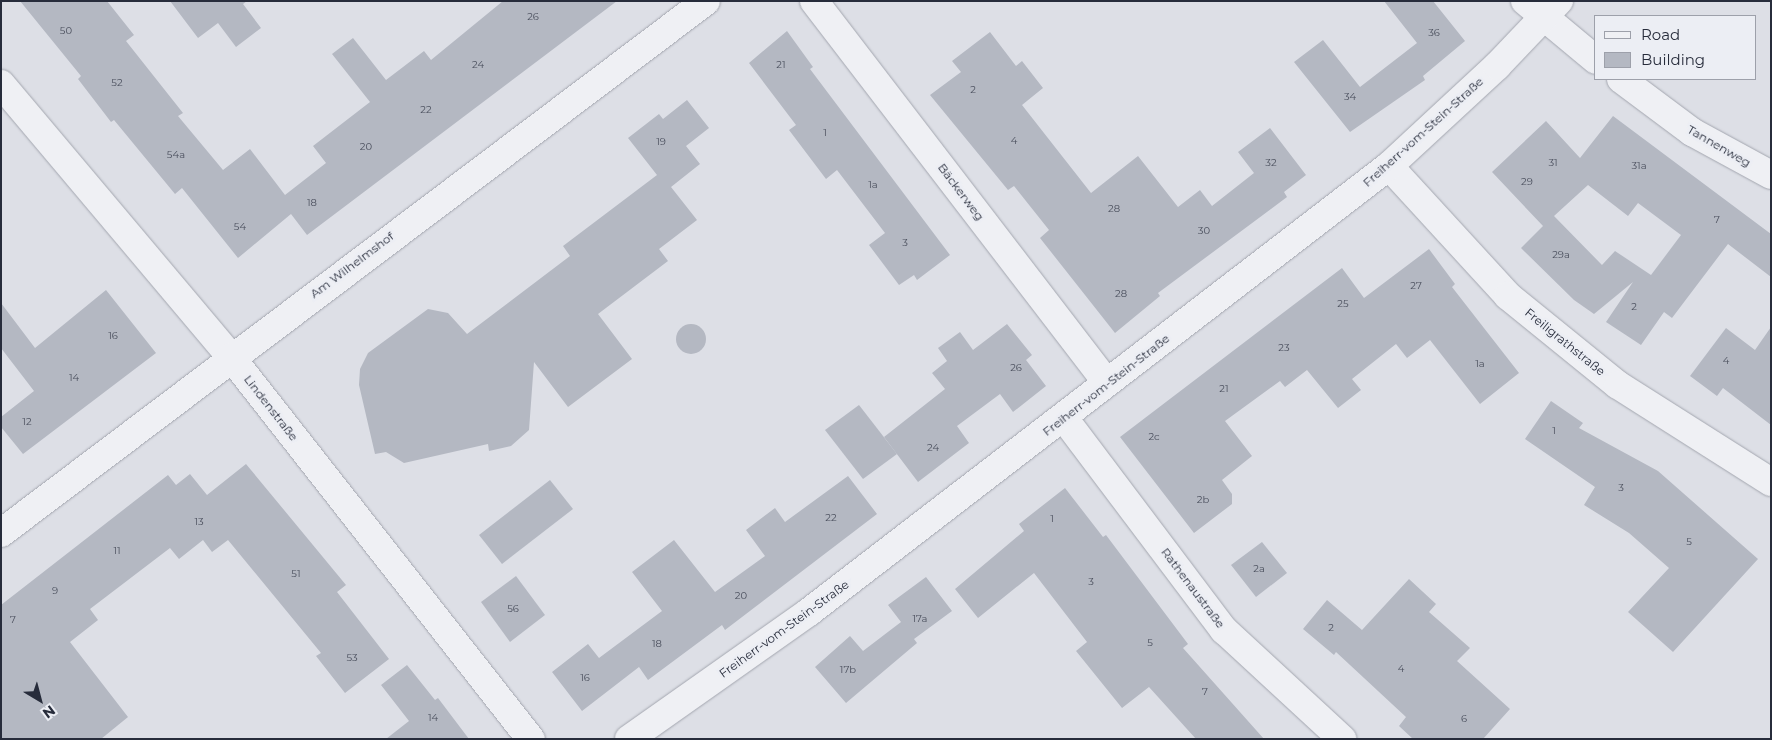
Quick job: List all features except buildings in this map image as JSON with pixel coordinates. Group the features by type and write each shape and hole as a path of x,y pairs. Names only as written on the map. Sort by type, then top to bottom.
{"street":[{"name":"Am Wilhelmshof","path":"1,533 231,357 706,1"},
{"name":"Bäckerweg","path":"814,1 1107,383"},
{"name":"Freiherr-vom-Stein-Straße","path":"629,739 809,612 1064,418 1389,166 1543,6"},
{"path":"1543,6 1594,58"},
{"name":"Tannenweg","path":"1622,80 1692,132 1771,175"},
{"name":"Lindenstraße","path":"1,84 231,357 531,739"},
{"name":"Freiligrathstraße","path":"1389,166 1508,296 1618,385 1771,482"},
{"name":"Rathenaustraße","path":"1064,418 1224,630 1342,739"}]}
